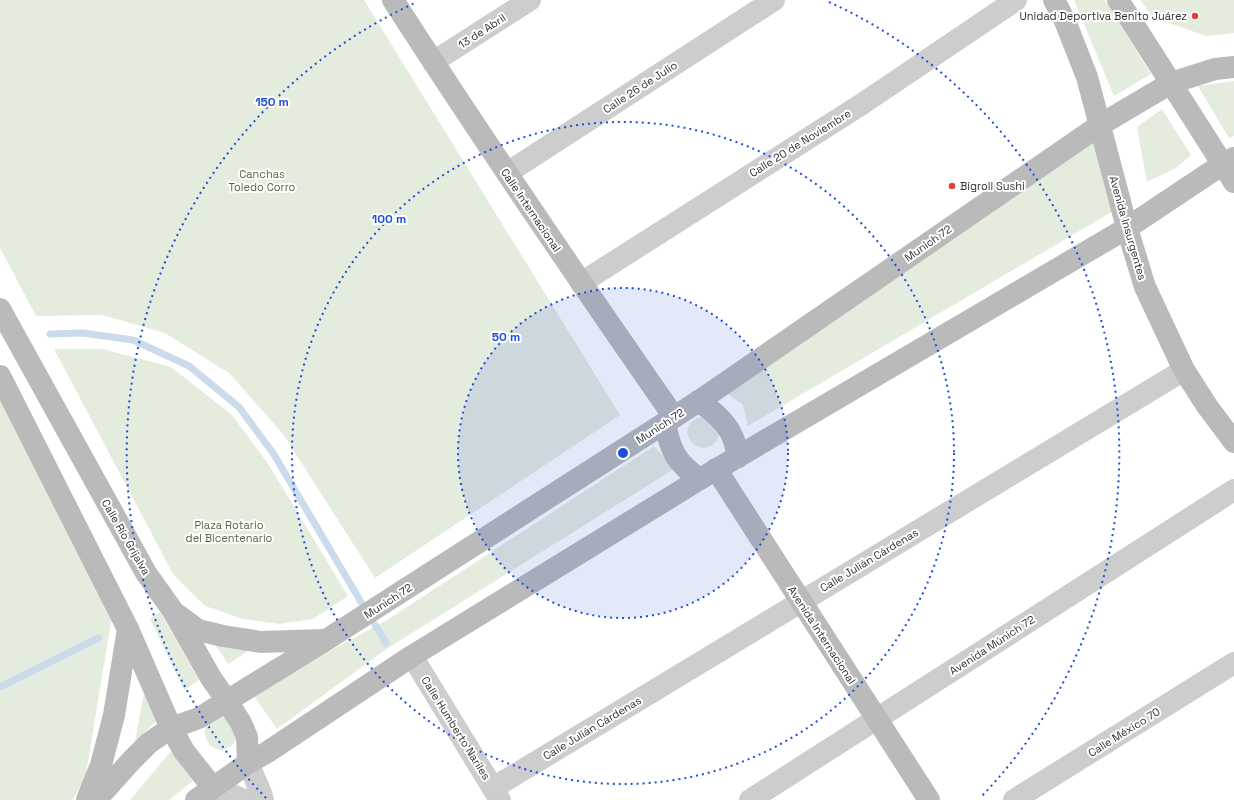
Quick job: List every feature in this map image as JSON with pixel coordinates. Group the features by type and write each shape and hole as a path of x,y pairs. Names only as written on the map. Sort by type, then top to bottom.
{"main road":[{"name":"Calle Internacional","path":"393,0 581,283 669,420"},
{"name":"Avenida Insurgentes","path":"1054,0 1065,21 1087,77 1127,228 1145,287 1184,370 1207,406 1234,442"},
{"path":"0,376 128,629 171,728 205,794 248,763 412,656 708,474 1230,168 1171,83 1118,0"},
{"name":"Munich 72","path":"96,800 149,743 171,728 199,718 326,640 699,401 1100,125 1171,83 1215,69 1234,67"},
{"name":"Calle Río Grijalva","path":"0,309 146,573 173,611 211,678 241,723 247,736 248,763"},
{"path":"699,401 726,425 733,438 738,457"},
{"path":"669,420 668,442 675,455 688,471 708,474"},
{"name":"Avenida Internacional","path":"708,474 801,602 929,800"},
{"path":"173,611 198,630 223,636 261,642 326,640"},
{"path":"87,800 101,764 114,715 128,629"}],"street":[{"name":"13 de Abril","path":"433,62 530,0"},
{"name":"Calle 26 de Julio","path":"507,173 774,0"},
{"name":"Calle 20 de Noviembre","path":"581,283 862,104 1016,0"},
{"name":"Calle Julián Cárdenas","path":"497,794 801,602 1184,370"},
{"name":"Avenida Múnich 72","path":"750,800 1234,490"},
{"name":"Calle Humberto Nariles","path":"412,656 497,794"},
{"name":"Calle México 70","path":"1014,800 1234,663"},
{"path":"205,794 254,798 248,763"}],"green space":[{"name":"Canchas Toledo Corro","path":"0,0 364,0 620,415 375,578 283,434 229,373 165,333 102,315 36,316 0,248"},
{"path":"1074,0 1105,0 1151,74 1114,96"},
{"name":"Unidad Deportiva Benito Juárez","path":"1140,0 1234,0 1234,33 1206,36 1161,20 1150,13"},
{"path":"1234,81 1234,136 1229,138 1198,86"},
{"path":"1162,109 1191,155 1176,168 1147,182 1137,127"},
{"path":"1095,138 1115,210 748,426 743,405 724,391"},
{"name":"Plaza Rotario del Bicentenario","path":"54,349 103,349 171,367 231,414 267,462 348,596 313,619 279,624 243,619 205,606 173,574"},
{"path":"0,396 112,616 85,780 72,800 0,800"},
{"path":"701,417 719,431 718,438 715,442 704,448 692,443 688,433 690,424"},
{"path":"654,446 674,469 385,650 277,729 252,693 387,620"},
{"path":"160,612 199,680 184,690 150,619"},
{"path":"210,637 256,646 228,664"},
{"path":"145,688 162,716 135,741"},
{"path":"219,715 225,716 237,738 232,745 221,750 210,745 206,739 205,732 206,724"},
{"path":"173,749 193,781 169,800 130,800"}],"waterway":[{"path":"50,334 83,333 133,340 189,366 239,407 273,453 361,602"},
{"path":"375,625 386,643"},
{"path":"0,687 99,638"}],"place":[{"name":"Unidad Deportiva Benito Juárez","path":"1195,16"},
{"name":"Bigroll Sushi","path":"952,186"}]}
